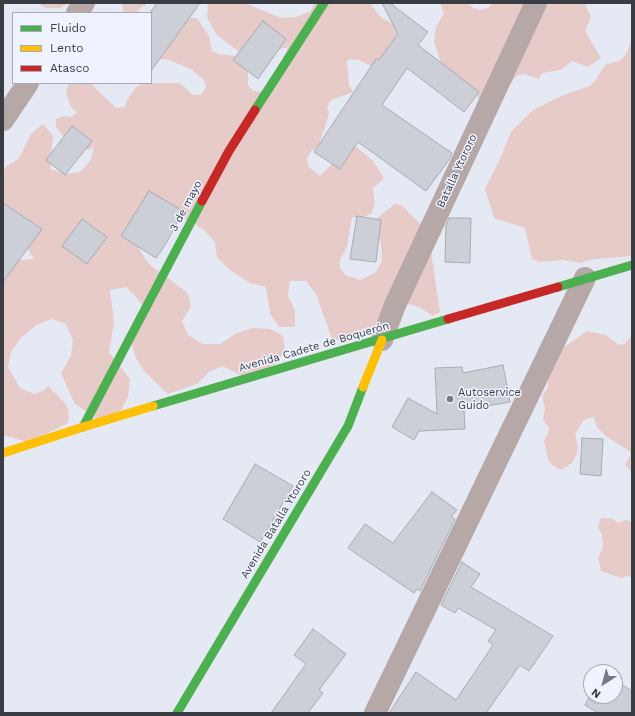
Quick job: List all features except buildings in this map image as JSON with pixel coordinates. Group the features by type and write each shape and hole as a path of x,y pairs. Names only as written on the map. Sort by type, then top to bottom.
{"street":[{"path":"78,12 84,3"},
{"name":"3 de mayo","path":"83,428 229,151 324,3"},
{"name":"Batalla Ytororo","path":"382,340 394,305 536,3"},
{"path":"3,120 27,84"},
{"name":"Avenida Cadete de Boquerón","path":"3,453 632,265"},
{"path":"375,713 585,278"},
{"name":"Avenida Batalla Ytororo","path":"177,713 348,426 382,340"}],"shaded area":[{"path":"38,3 67,3 61,8 46,8"},
{"path":"122,3 148,3 138,10 139,12 123,12"},
{"path":"208,3 245,3 281,18 296,17 311,11 314,3 374,3 371,5 381,17 394,25 397,33 394,49 373,67 359,60 350,59 347,61 349,85 353,92 331,100 327,107 329,113 318,147 311,151 307,158 308,166 320,176 331,165 337,153 353,144 373,161 384,178 373,188 375,204 371,214 359,218 352,217 347,246 340,260 340,268 346,275 360,280 375,273 381,263 382,254 380,240 374,235 376,219 395,204 403,206 421,225 431,251 440,312 433,316 419,307 396,300 391,323 348,342 332,339 316,294 306,281 290,281 288,296 295,310 295,327 279,327 270,314 266,287 250,283 230,270 217,258 215,242 204,230 190,221 160,211 139,232 139,249 149,264 188,293 191,307 182,321 188,335 203,344 220,344 237,333 253,328 270,329 283,336 285,351 275,364 248,379 223,366 209,372 197,384 168,394 144,371 136,358 131,342 147,314 138,299 126,287 110,290 114,321 109,352 130,379 128,397 121,410 100,421 75,404 61,373 71,356 73,340 66,324 52,319 36,325 20,339 11,352 8,367 20,388 34,394 43,391 48,386 65,403 69,411 68,423 28,443 12,437 3,436 3,269 7,269 20,260 34,259 18,233 3,226 3,171 6,167 19,158 31,134 43,124 53,136 50,169 65,174 80,172 91,160 94,145 90,150 82,149 67,140 56,127 56,119 64,116 72,117 77,112 71,107 66,92 69,84 91,84 116,108 125,107 127,100 136,87 142,84 180,83 193,95 202,94 206,87 204,80 191,69 169,60 152,58 173,18 197,18 209,36 212,51 219,54 235,56 248,68 248,85 253,91 268,92 288,47 258,55 242,54 217,35 207,18"},
{"path":"440,3 468,3 472,7 480,10 488,8 492,3 583,3 585,4 591,17 585,31 601,58 588,67 572,61 560,70 542,73 539,79 524,74 516,76 501,98 486,103 444,72 434,42 436,27 444,13"},
{"path":"632,40 632,256 595,259 579,263 563,260 540,262 532,259 525,228 494,218 485,189 511,132 533,110 561,96 590,86 605,65 621,60 626,54"},
{"path":"587,331 606,335 619,345 625,344 632,335 632,473 625,464 631,454 629,451 607,437 597,427 594,417 584,420 575,434 578,448 577,454 572,463 561,470 552,465 548,459 544,441 549,427 543,419 545,409 542,396 548,387 548,377 563,348"},
{"path":"600,519 613,519 618,523 626,520 632,522 632,577 628,576 621,578 601,571 598,557 603,548 602,534 598,528"}],"traffic: fast":[{"path":"255,110 324,3"},
{"path":"83,427 202,201"},
{"path":"558,287 632,265"},
{"path":"153,406 448,319"},
{"path":"177,713 348,426 363,387"}],"traffic: slow":[{"path":"363,387 382,340"},
{"path":"3,453 153,406"}],"traffic: jam":[{"path":"202,201 229,151 255,110"},
{"path":"448,319 558,287"}],"place":[{"name":"Autoservice Guido","path":"450,399"}]}
